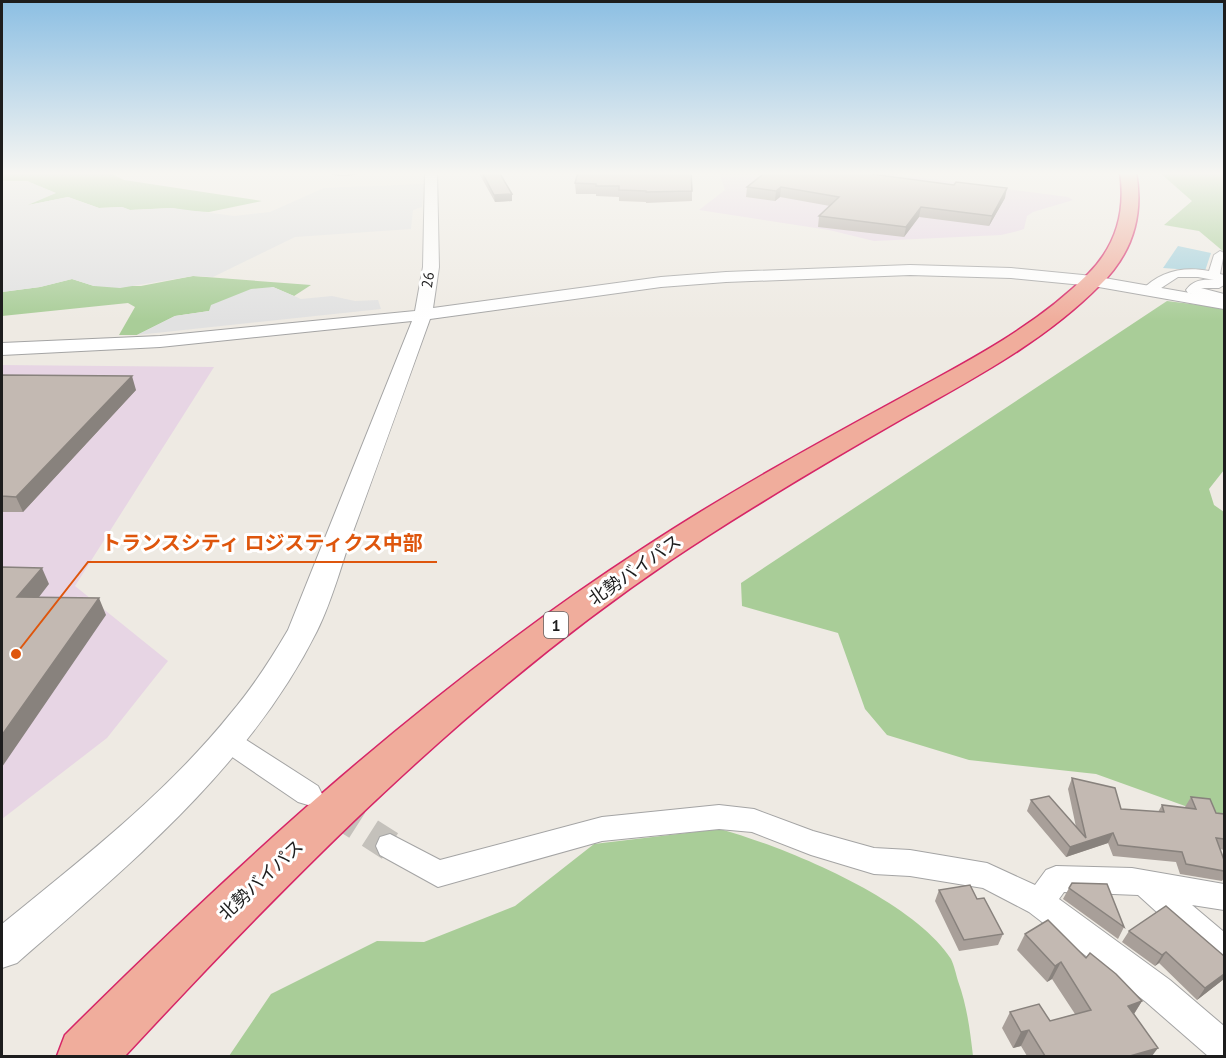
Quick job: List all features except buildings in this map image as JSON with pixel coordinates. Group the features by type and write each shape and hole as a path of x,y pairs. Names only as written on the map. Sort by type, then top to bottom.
{"highway":[{"name":"北勢バイパス","path":"86,1056 217,920 346,801 456,705 547,632 627,574 705,522 969,370 1061,309 1094,281 1119,248 1129,221"}],"street":[{"name":"26","path":"2,949 114,855 192,781 250,714 289,657 303,630 423,315 430,267 431,221"},
{"path":"1147,291 1161,284 1169,275 1176,273 1219,278 1220,255"},
{"path":"2,349 42,349 163,340 423,315 603,289 726,277 960,270 1094,281 1224,304"},
{"path":"1224,285 1205,283 1195,286 1192,290 1224,298"},
{"path":"228,741 308,794"},
{"path":"390,846 438,874 602,829 719,817 754,821 811,843 874,861 910,863 987,876 1040,902 1158,991 1224,1048"},
{"path":"1040,902 1056,879 1132,881 1224,897"},
{"path":"1147,885 1224,952"}],"shaded area":[{"path":"2,221 412,221 411,229 295,237 213,277 193,276 120,288 94,286 72,279 40,287 2,292"},
{"path":"773,221 1026,221 1024,229 1001,235 874,241 829,230"},
{"path":"273,287 301,299 332,296 355,301 378,300 381,309 137,335 175,316 209,311 211,305 251,289"},
{"path":"2,365 214,367 75,586 168,661 107,738 2,819"}],"green space":[{"path":"1168,221 1224,221 1224,252 1199,231 1164,225"},
{"path":"193,276 311,285 294,296 273,287 209,311 175,316 137,335 119,335 135,307 128,303 2,316 2,292 40,287 72,279 94,286 141,286"},
{"path":"1167,301 1224,308 1224,470 1209,489 1214,505 1224,512 1224,820 1096,774 969,760 887,735 865,709 838,633 742,606 741,583"},
{"path":"720,829 779,849 846,879 908,916 933,937 953,964 966,1009 973,1056 229,1056 271,994 377,941 424,942 515,906 594,844"}],"water":[{"path":"1178,246 1211,253 1205,271 1163,268"}],"tunnel":[{"path":"332,809 390,846"}],"place":[{"name":"トランスシティ ロジスティクス中部","path":"16,654"}]}
